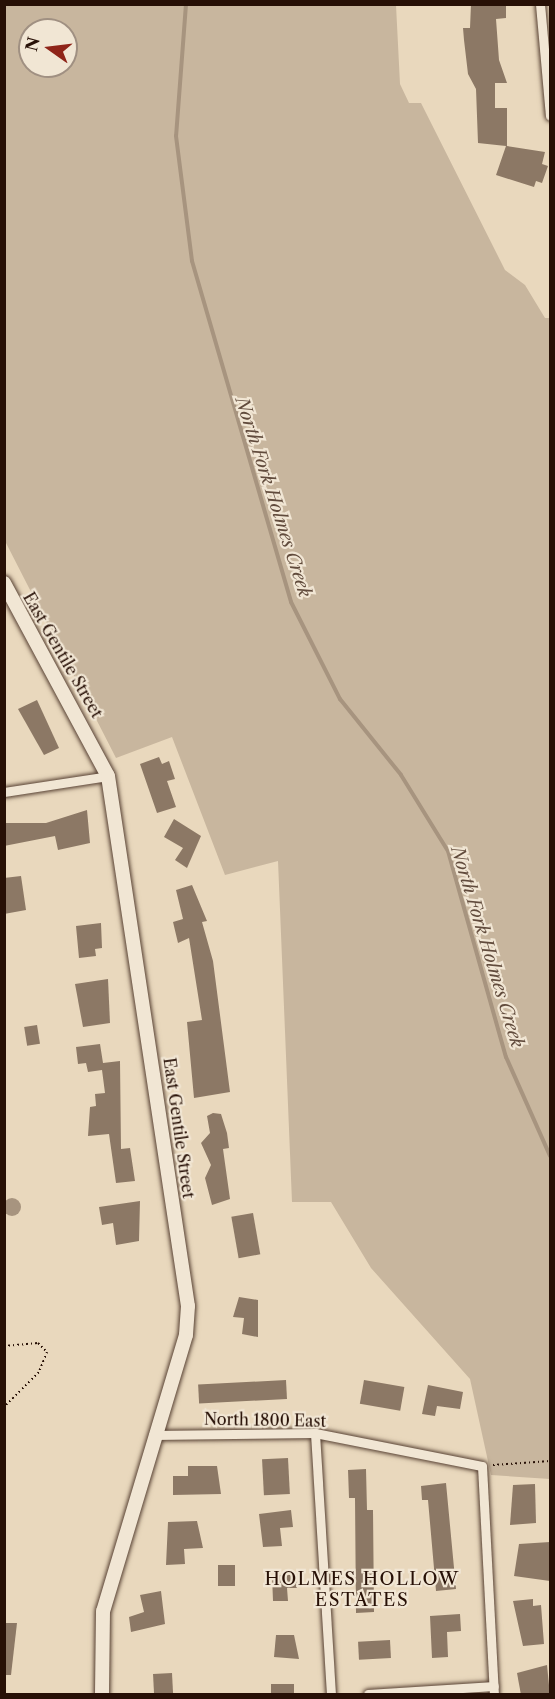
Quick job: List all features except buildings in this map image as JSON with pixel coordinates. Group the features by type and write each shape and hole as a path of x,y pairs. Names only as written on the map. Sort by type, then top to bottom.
{"street":[{"path":"540,4 550,116"},
{"name":"East Gentile Street","path":"4,583 108,776 188,1306 186,1335 153,1435 103,1611 102,1695"},
{"path":"4,792 108,776"},
{"path":"315,1433 331,1695"},
{"name":"North 1800 East","path":"153,1435 315,1433 482,1466"},
{"path":"368,1695 494,1690 482,1466"}],"path":[{"path":"4,1346 38,1343 47,1352 39,1372 4,1407"},
{"path":"482,1466 550,1461"}],"shaded area":[{"path":"5,4 396,5 400,84 409,103 421,103 505,270 525,285 545,318 550,318 550,1479 491,1475 470,1379 371,1268 331,1202 292,1202 278,861 225,875 172,737 116,758 5,541"},
{"path":"12,1198 18,1201 21,1207 18,1213 12,1216 6,1213 3,1207 6,1201"}],"waterway":[{"name":"North Fork Holmes Creek","path":"186,4 176,136 192,261 291,602 340,699 401,775 448,851 506,1057 550,1156"}],"district":[{"name":"HOLMES HOLLOW ESTATES","path":"362,1590"}]}
